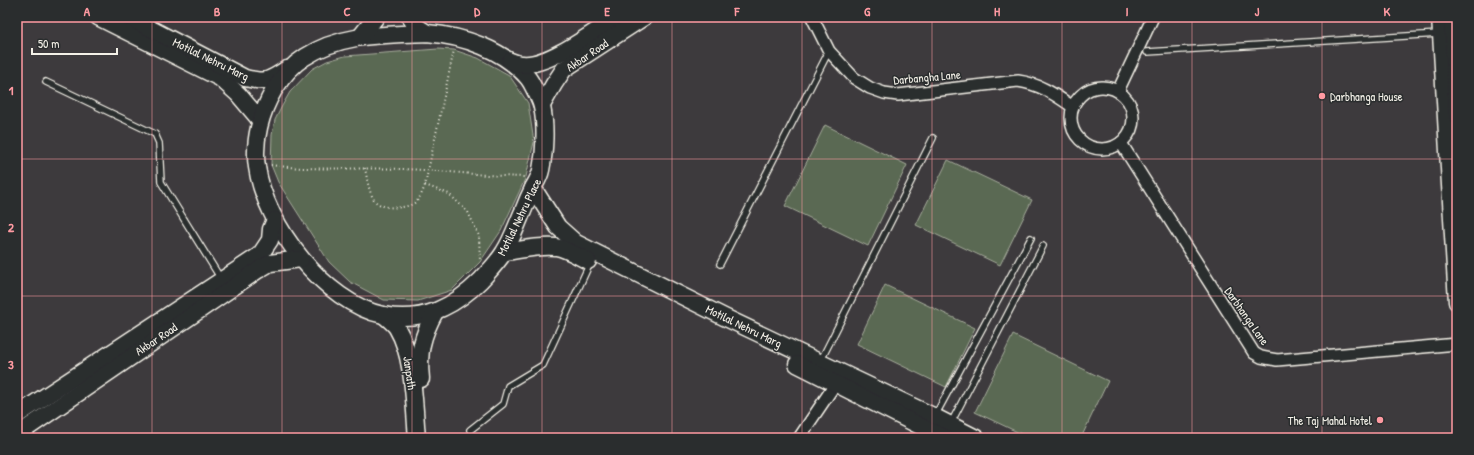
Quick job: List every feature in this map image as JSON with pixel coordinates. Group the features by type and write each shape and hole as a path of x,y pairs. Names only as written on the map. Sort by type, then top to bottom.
{"main road":[{"name":"Motilal Nehru Marg","path":"98,17 220,78 238,94 260,120"},
{"name":"Motilal Nehru Marg","path":"128,17 246,78 260,82 274,78 295,64"},
{"path":"361,36 376,17"},
{"path":"410,17 416,26 427,33"},
{"name":"Akbar Road","path":"510,61 523,65 538,63 556,55 617,17"},
{"name":"Akbar Road","path":"542,105 564,69 644,17"},
{"path":"1440,17 1441,34 1452,70 1457,115"},
{"path":"1452,17 1457,302"},
{"name":"Motilal Nehru Place","path":"427,33 446,35 480,45 510,61 530,80 542,105 544,145 541,172 529,182 504,252 490,270 468,293 452,304 435,312 410,316 384,315 364,308 346,299 322,280 301,259 275,220 260,188 256,165 256,142 260,120 268,99 280,80 295,64 323,46 361,36 427,33"},
{"name":"Motilal Nehru Marg","path":"529,182 558,227 576,243 817,368 836,383 931,424"},
{"name":"Akbar Road","path":"17,415 260,255 270,240 271,229 275,220"},
{"name":"Motilal Nehru Marg","path":"504,252 539,247 555,247 572,252 590,262 817,368 947,433 976,438"},
{"name":"Akbar Road","path":"17,435 258,270 270,263 301,259"},
{"name":"Janpath","path":"428,438 419,361 422,342 435,312"},
{"name":"Janpath","path":"384,315 396,327 405,346 409,362 417,438"}],"street":[{"name":"Darbangha Lane","path":"812,17 829,51 854,78 870,88 884,93 898,95 1018,81 1032,83 1043,88 1073,107"},
{"path":"1118,91 1153,17"},
{"path":"1094,87 1106,87 1118,91 1127,99 1132,110 1133,122 1129,134 1120,143 1110,148 1097,149 1085,145 1076,137 1071,126 1070,113 1073,107 1083,92 1094,87"},
{"name":"Darbhanga Lane","path":"1120,143 1254,353 1261,358 1277,360 1457,344"},
{"path":"799,438 836,383"}],"lane":[{"path":"1147,52 1441,34"},
{"path":"720,264 829,51"},
{"path":"46,82 154,134 159,144 161,182 222,280"},
{"path":"817,368 933,138"},
{"path":"931,424 1031,238"},
{"path":"947,433 1043,246"},
{"path":"470,430 503,404 508,386 542,365 590,262"}],"path":[{"path":"365,168 368,184 375,202 382,206 405,207 417,202 425,185 429,170 458,38"},
{"path":"271,165 288,168 429,170 529,182"},
{"path":"425,185 449,194 468,212 478,236 480,262"}],"green space":[{"path":"438,49 454,50 478,58 509,75 528,103 534,142 526,177 501,231 480,262 452,290 418,301 384,300 350,282 329,262 278,182 271,165 272,135 275,120 290,92 312,69 327,61 345,56"},
{"path":"825,125 907,165 868,246 785,206"},
{"path":"948,160 1032,200 1000,265 916,225"},
{"path":"885,285 975,328 946,387 857,344"},
{"path":"1013,335 1108,381 1081,438 1030,438 975,412"}],"place":[{"name":"Darbhanga House","path":"1322,96"},
{"name":"The Taj Mahal Hotel","path":"1380,420"}]}
